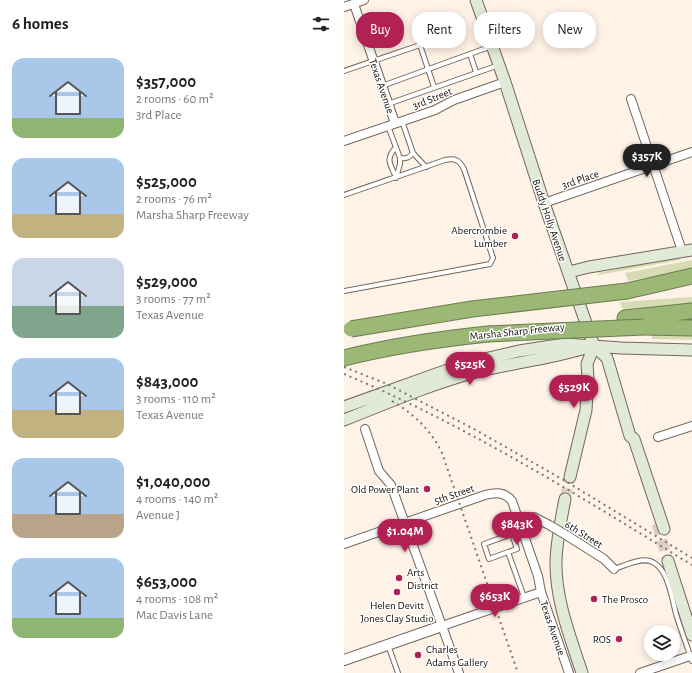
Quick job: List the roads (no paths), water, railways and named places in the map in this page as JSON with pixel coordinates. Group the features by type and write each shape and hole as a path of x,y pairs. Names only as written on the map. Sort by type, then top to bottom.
{"highway":[{"path":"627,291 692,276"},
{"path":"346,330 472,310 627,291 692,286"},
{"name":"Marsha Sharp Freeway","path":"344,358 370,352 460,337 692,311"},
{"path":"488,334 644,327 692,328"}],"main road":[{"name":"Buddy Holly Avenue","path":"476,0 480,12"},
{"name":"Buddy Holly Avenue","path":"493,48 544,203 594,346 607,358 630,436 634,439 660,527"},
{"path":"568,272 589,267 687,251"},
{"name":"Marsha Sharp Freeway","path":"344,407 471,362 519,351 566,344 692,350"},
{"path":"570,477 586,410 588,378 587,364 594,346"},
{"name":"Marsha Sharp Freeway","path":"344,420 430,387 474,373 594,346"},
{"name":"Texas Avenue","path":"565,499 557,542 557,582 564,619 582,673"},
{"path":"692,618 672,563 692,635"}],"street":[{"path":"344,7 364,0"},
{"name":"Texas Avenue","path":"354,4 395,123"},
{"name":"3rd Street","path":"344,141 435,110 454,100 505,82"},
{"path":"631,99 654,165 687,251"},
{"name":"3rd Place","path":"544,203 692,152"},
{"path":"658,437 692,426"},
{"path":"365,430 379,470 391,485 459,673"},
{"name":"5th Street","path":"344,544 491,493 505,495"},
{"name":"Texas Avenue","path":"505,495 512,501 569,673"},
{"name":"6th Street","path":"518,521 534,517 604,559 614,569"},
{"path":"344,660 541,592"},
{"path":"640,673 691,659"}],"lane":[{"path":"344,72 420,45 434,88"},
{"path":"382,86 486,48"},
{"path":"470,54 476,72"},
{"path":"388,104 499,64"},
{"path":"395,123 396,147 400,158 396,178"},
{"path":"395,123 414,153 426,167"},
{"path":"396,147 389,157 389,162 396,178"},
{"path":"400,158 406,159 414,153"},
{"path":"344,196 426,167 454,159 460,161 464,169 493,258 490,264 344,292"},
{"path":"517,549 512,534 484,544 489,559 517,549 527,545"},
{"path":"508,552 524,597"},
{"path":"614,569 641,560 649,560 660,568 665,576 691,659"},
{"path":"388,645 398,673"}],"tunnel":[{"path":"565,499 570,477"},
{"path":"657,524 668,561"}],"railway":[{"path":"344,367 387,384 474,429 562,479 692,558"},
{"path":"344,374 389,394 478,439 564,488 692,565"},
{"path":"392,401 408,411 421,423 433,437 442,453 518,673"}],"place":[{"name":"Abercrombie Lumber","path":"515,236"},
{"name":"Old Power Plant","path":"427,489"},
{"name":"Arts District","path":"399,578"},
{"name":"Helen Devitt Jones Clay Studio","path":"397,592"},
{"name":"The Prosco","path":"594,599"},
{"name":"ROS","path":"619,639"},
{"name":"Charles Adams Gallery","path":"418,655"}]}
